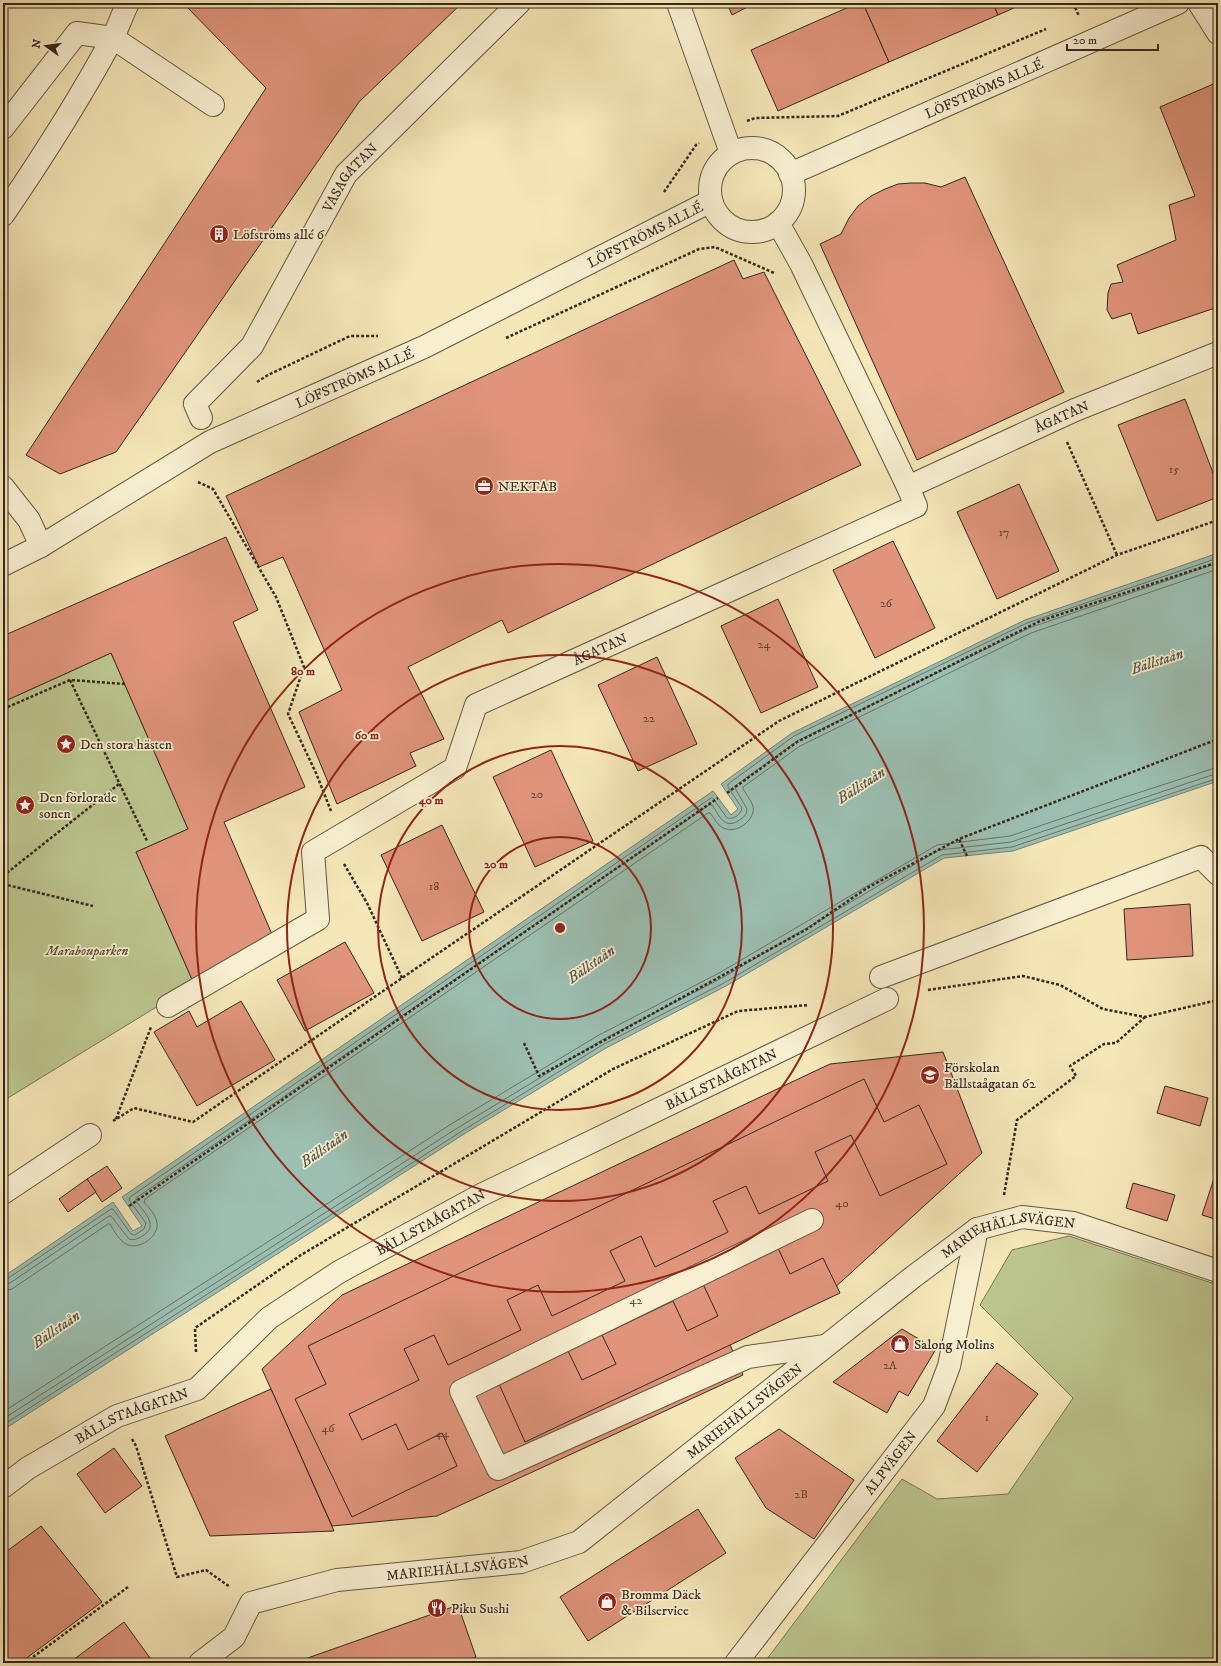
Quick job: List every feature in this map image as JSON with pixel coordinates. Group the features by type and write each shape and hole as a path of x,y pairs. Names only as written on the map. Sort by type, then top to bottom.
{"street":[{"path":"3,215 72,110 112,38 128,3"},
{"name":"VASAGATAN","path":"201,418 195,404 252,346 346,174 518,3"},
{"path":"678,3 731,153"},
{"name":"LÖFSTRÖMS ALLÉ","path":"790,174 1178,3"},
{"path":"1199,3 1218,33"},
{"path":"3,128 77,33 112,38 213,105"},
{"name":"LÖFSTRÖMS ALLÉ","path":"745,148 759,148 772,153 783,162 790,174 794,187 792,200 787,212 778,223 766,229 752,232 739,230 727,224 718,214 711,201 710,187 713,174 720,161 731,153 745,148"},
{"name":"LÖFSTRÖMS ALLÉ","path":"3,565 41,546 210,442 424,347 711,201"},
{"name":"ÅGATAN","path":"168,1006 318,919 313,852 455,768 476,705 916,506 801,264 778,223"},
{"name":"ÅGATAN","path":"908,487 1057,418 1218,354"},
{"path":"3,487 29,520 41,546"},
{"path":"881,977 1201,858 1218,874"},
{"name":"BÄLLSTAÅGATAN","path":"3,1487 28,1468 117,1416 197,1389 269,1318 340,1272 481,1195 887,999"},
{"path":"3,1193 90,1135"},
{"name":"MARIEHÄLLSVÄGEN","path":"200,1663 234,1637 251,1603 337,1580 521,1562 580,1542 912,1277 977,1230 1022,1217 1074,1223 1218,1271"},
{"path":"812,1220 461,1391 498,1469 748,1357 826,1345"},
{"name":"ALPVÄGEN","path":"736,1663 934,1406 950,1366 977,1230"}],"path":[{"path":"1073,3 1079,16"},
{"path":"1072,19 1085,13"},
{"path":"667,190 696,144 724,130 755,118 838,116 1050,28"},
{"path":"501,340 700,249 715,247 782,277 801,264"},
{"path":"1057,418 1116,555"},
{"path":"196,481 213,490 272,590 304,667 288,714 333,815 340,859 367,903 402,978"},
{"path":"168,1006 152,1024 116,1119 134,1108 193,1122 779,722 1116,555 1218,520"},
{"path":"727,793 797,742 1040,622 1218,562"},
{"path":"70,680 147,841"},
{"path":"3,709 70,680 125,684"},
{"path":"524,1043 539,1076 808,929 867,888 959,839 1218,739"},
{"path":"3,876 119,784"},
{"path":"129,1206 718,798"},
{"path":"959,839 967,856"},
{"path":"3,884 93,906"},
{"path":"887,999 923,991 1022,976 1060,985 1103,1009 1145,1017 1218,1000"},
{"path":"197,1389 195,1328 301,1255 613,1069 738,1011 816,1004"},
{"path":"998,1224 1017,1120 1076,1076 1070,1066 1104,1044 1116,1043 1145,1017"},
{"path":"136,1446 177,1577 206,1570"},
{"path":"25,1663 128,1587"}],"green space":[{"name":"Marabouparken","path":"111,653 188,829 136,852 194,984 3,1101 3,702"},
{"path":"1069,1236 1218,1285 1218,1663 764,1663 902,1479 937,1499 1008,1494 1073,1398 980,1305 1012,1250"}],"water":[{"name":"Bällstaån","path":"1218,553 1218,781 1013,851 944,858 726,986 606,1048 464,1134 3,1430 3,1277 113,1202 133,1231 142,1226 122,1197 713,791 731,815 738,809 721,784 792,733 1025,620"}],"building":[{"name":"Löfströms allé 6","path":"183,3 462,3 359,102 116,452 60,474 26,455 266,88"},
{"path":"727,3 755,3 732,15"},
{"path":"858,3 863,3 889,62 778,111 751,50"},
{"path":"863,3 993,3 998,15 889,62"},
{"path":"993,3 1025,3 998,15"},
{"path":"1218,82 1218,307 1138,334 1131,313 1112,319 1107,310 1108,293 1111,284 1123,282 1117,265 1176,240 1169,205 1195,196 1160,107"},
{"path":"965,177 1064,392 917,460 820,244 841,234 849,218 858,206 871,196 885,189 898,184 911,183 925,183 941,187"},
{"path":"734,260 743,279 764,272 861,465 508,633 502,620 408,667 444,739 410,753 416,766 337,804 299,712 342,690 283,557 259,567 226,496"},
{"path":"1185,399 1218,486 1218,497 1157,521 1118,425"},
{"path":"1019,484 1059,571 997,599 957,512"},
{"path":"226,537 258,610 233,622 305,787 224,822 274,939 194,984 136,852 188,829 111,653 3,702 3,636"},
{"path":"893,541 935,628 875,658 833,570"},
{"path":"778,599 818,687 761,713 721,626"},
{"path":"657,657 697,744 638,771 598,685"},
{"path":"551,750 593,841 535,867 493,777"},
{"path":"442,825 484,912 422,941 381,855"},
{"path":"1190,904 1193,956 1127,960 1124,909"},
{"path":"345,942 374,993 305,1031 277,980"},
{"path":"241,1001 275,1060 197,1106 154,1032 189,1011 197,1027"},
{"path":"943,1052 982,1153 819,1302 728,1340 743,1375 437,1516 332,1526 262,1369 342,1295 830,1064"},
{"path":"864,1079 884,1122 919,1105 947,1164 880,1196 851,1135 815,1152 828,1181 759,1214 746,1186 713,1201 728,1232 655,1267 641,1236 610,1251 625,1281 552,1316 538,1285 507,1300 521,1330 448,1365 434,1335 404,1349 419,1380 349,1414 362,1440 396,1424 408,1450 442,1433 457,1466 352,1517 295,1399 326,1384 308,1346"},
{"path":"1165,1086 1208,1098 1200,1126 1157,1113"},
{"path":"107,1166 122,1188 102,1202 87,1179"},
{"path":"1218,1166 1218,1220 1202,1215"},
{"path":"87,1179 96,1192 68,1212 59,1199"},
{"path":"1133,1183 1175,1195 1167,1221 1126,1208"},
{"path":"778,1248 790,1274 823,1258 840,1293 525,1442 499,1384 568,1351 582,1380 616,1364 602,1335 673,1301 687,1331 718,1316 703,1284"},
{"path":"902,1329 936,1349 908,1396 899,1391 887,1413 833,1382"},
{"path":"997,1363 1038,1394 977,1472 937,1441"},
{"path":"271,1389 334,1531 210,1536 165,1436"},
{"path":"779,1429 854,1480 814,1539 766,1508 735,1458"},
{"path":"114,1448 142,1486 105,1513 77,1474"},
{"path":"698,1509 726,1553 588,1641 560,1597"},
{"path":"41,1526 102,1602 20,1663 3,1663 3,1554"},
{"path":"458,1605 476,1657 461,1663 303,1663 302,1660"},
{"path":"124,1622 150,1658 143,1663 69,1663"}],"place":[{"name":"Löfströms allé 6","path":"219,234"},
{"name":"NEKTAB","path":"484,486"},
{"name":"Den stora hästen","path":"66,744"},
{"name":"Den förlorade sonen","path":"25,805"},
{"name":"Förskolan Bällstaågatan 62","path":"930,1075"},
{"name":"Salong Molins","path":"900,1344"},
{"name":"Bromma Däck & Bilservice","path":"607,1602"},
{"name":"Piku Sushi","path":"437,1608"}]}
